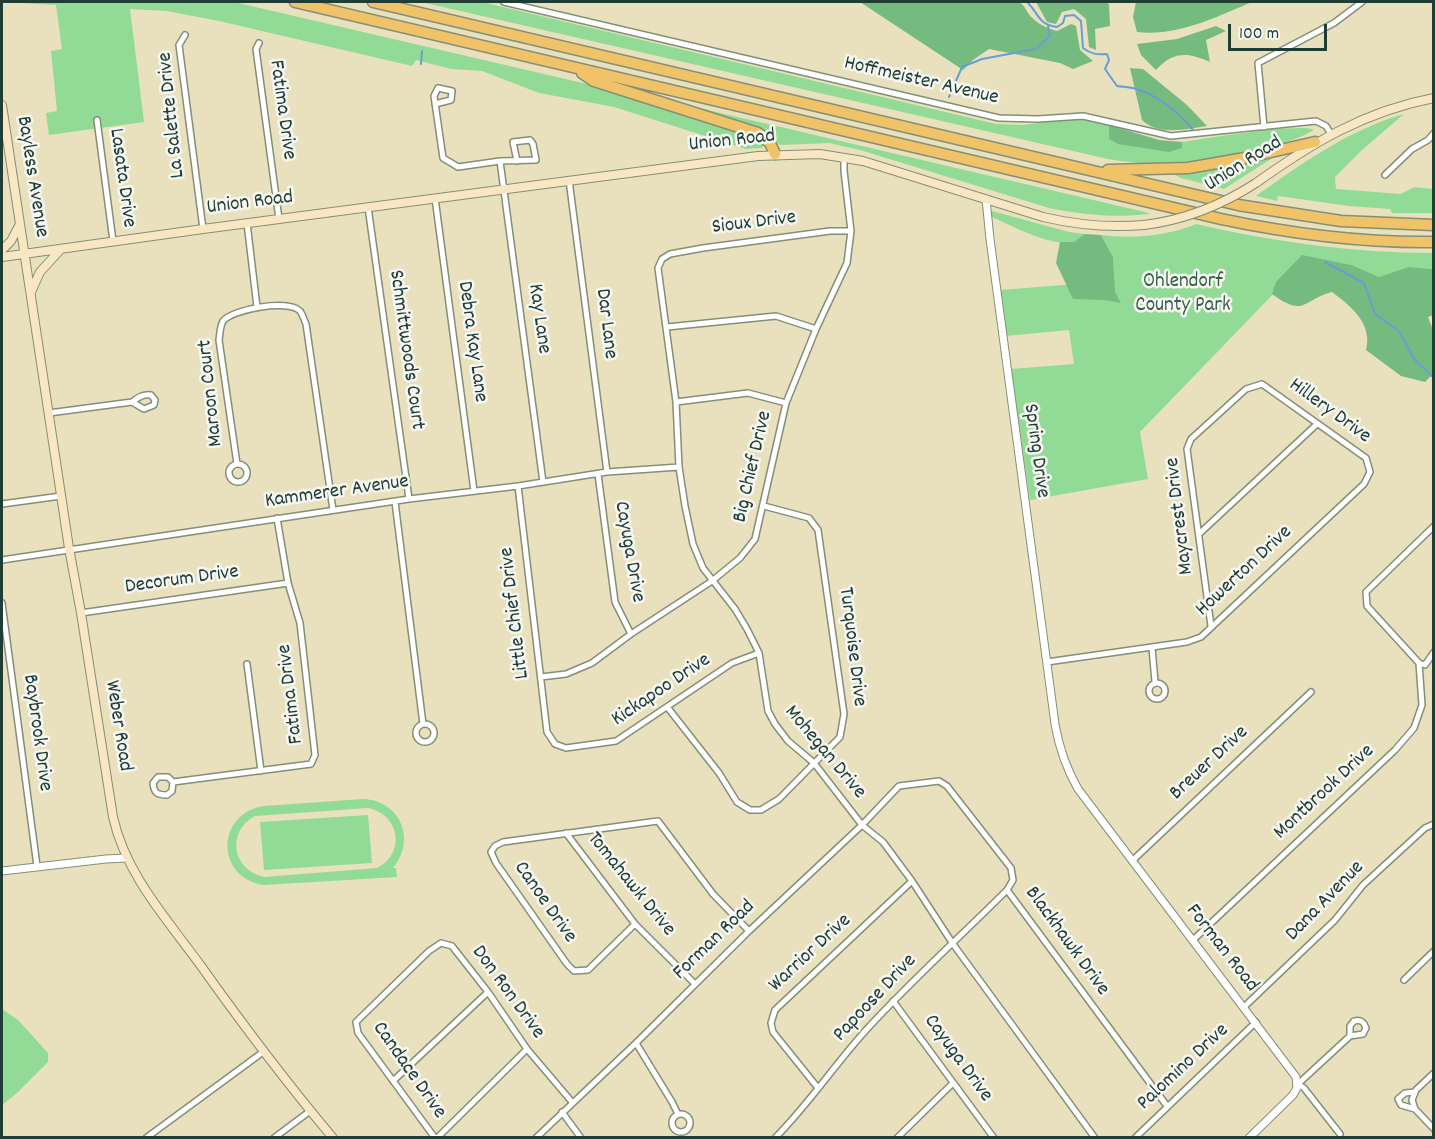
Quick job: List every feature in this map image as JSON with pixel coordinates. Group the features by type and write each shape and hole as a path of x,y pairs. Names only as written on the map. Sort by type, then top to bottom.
{"highway":[{"path":"295,2 1259,227 1341,239 1434,242"},
{"path":"373,2 1238,205 1296,215 1378,224 1434,225"},
{"path":"574,68 594,81 758,134 770,143 775,154"},
{"path":"1091,170 1188,168 1315,142"}],"main road":[{"name":"Union Road","path":"2,257 569,180 775,154 807,153 844,157 879,165 1067,222 1115,227 1144,225 1205,210 1256,183 1315,142 1331,134 1391,109 1434,98"},
{"name":"Bayless Avenue","path":"2,105 24,254"},
{"path":"2,250 20,224"},
{"path":"30,293 40,273 61,249"},
{"name":"Weber Road","path":"24,254 113,817 126,858 158,909 263,1052 333,1137"}],"street":[{"name":"Hoffmeister Avenue","path":"504,2 999,118 1038,119 1083,116 1171,136 1316,121 1326,126 1331,134"},
{"path":"1264,127 1258,63 1334,23 1362,2"},
{"name":"La Salette Drive","path":"185,35 179,45 203,229"},
{"name":"Fatima Drive","path":"259,43 256,49 279,219"},
{"path":"435,104 443,158 458,167 500,161 517,161 536,160 530,140 513,142 517,161"},
{"name":"Lasata Drive","path":"97,120 113,241"},
{"path":"1385,175 1412,149 1428,140 1434,133"},
{"name":"Big Chief Drive","path":"541,677 566,674 592,663 631,634 712,581 740,558 755,539 786,403 816,329 847,263 851,231 844,157"},
{"name":"Kay Lane","path":"500,161 543,482"},
{"name":"Dar Lane","path":"569,180 607,472"},
{"name":"Debra Kay Lane","path":"435,198 474,491"},
{"name":"Spring Drive","path":"986,199 988,230 1053,708"},
{"name":"Schmittwoods Court","path":"368,207 409,499"},
{"path":"247,223 258,307 293,307 300,311 306,324 333,510"},
{"name":"Sioux Drive","path":"662,259 670,254 703,248 830,231 851,231"},
{"name":"Mohegan Drive","path":"662,259 658,267 676,402 679,467 684,506 693,544 703,568 741,619 759,652 768,711 788,741 814,763 862,825 883,842 912,881 953,944 1095,1137"},
{"name":"Maroon Court","path":"237,464 219,340 223,322 232,314 258,307"},
{"path":"667,327 776,316 816,329"},
{"name":"Hillery Drive","path":"1191,439 1246,388 1262,384 1366,458 1370,472"},
{"path":"676,402 748,393 786,403"},
{"path":"49,413 132,402"},
{"path":"1199,534 1317,424"},
{"name":"Maycrest Drive","path":"1191,439 1187,449 1211,626"},
{"name":"Kammerer Avenue","path":"2,560 69,548 409,499 518,486 607,472 679,467"},
{"name":"Howerton Drive","path":"1047,662 1152,648 1187,642 1201,637 1364,484 1370,472"},
{"name":"Cayuga Drive","path":"598,474 615,602 631,634"},
{"name":"Little Chief Drive","path":"518,486 548,736"},
{"path":"2,504 61,496"},
{"path":"395,502 423,724"},
{"name":"Turquoise Drive","path":"668,708 742,806 750,810 761,810 770,806 840,737 844,714 818,530 809,518 764,506"},
{"name":"Fatima Drive","path":"173,782 311,764 315,754 300,623 288,583 277,518"},
{"path":"1434,526 1366,592 1367,606 1419,663 1425,664 1434,652"},
{"name":"Decorum Drive","path":"81,613 288,583"},
{"name":"Baybrook Drive","path":"2,603 37,866"},
{"path":"1152,648 1155,682"},
{"name":"Kickapoo Drive","path":"548,736 555,744 566,748 616,741 732,663 759,652"},
{"name":"Montbrook Drive","path":"1193,940 1395,750 1414,728 1422,705 1419,663"},
{"path":"247,664 261,771"},
{"name":"Breuer Drive","path":"1132,861 1311,692"},
{"name":"Forman Road","path":"1053,708 1061,752 1071,778 1089,805 1294,1073 1298,1084"},
{"name":"Forman Road","path":"536,1137 900,786 926,782"},
{"name":"Blackhawk Drive","path":"926,782 939,782 947,786 1011,868 1013,880 1007,890 1167,1106"},
{"path":"566,833 658,821 713,894 749,931"},
{"name":"Dana Avenue","path":"1244,1007 1335,920 1363,885 1425,828 1434,824"},
{"name":"Canoe Drive","path":"566,833 503,842 495,846 491,852 496,864 574,971 588,970 635,924"},
{"name":"Tomahawk Drive","path":"566,833 635,924 694,983"},
{"path":"2,871 126,858"},
{"name":"Warrior Drive","path":"818,1088 773,1032 771,1023 775,1010 912,881"},
{"name":"Papoose Drive","path":"775,1137 796,1116 893,1001 1007,890"},
{"name":"Don Ron Drive","path":"356,1022 429,951 441,943 452,946 488,992 527,1049 572,1102"},
{"path":"1404,980 1434,951"},
{"path":"393,1081 488,992"},
{"name":"Cayuga Drive","path":"893,1001 994,1137"},
{"name":"Candace Drive","path":"356,1022 358,1033 436,1137"},
{"name":"Palomino Drive","path":"1135,1137 1256,1022"},
{"path":"1249,1137 1293,1095 1298,1084 1350,1035"},
{"path":"636,1043 678,1114"},
{"path":"436,1137 527,1049"},
{"path":"146,1137 263,1052"},
{"path":"1434,1073 1414,1092 1412,1100 1415,1109 1434,1129"},
{"path":"897,1137 953,1083"},
{"path":"1298,1084 1304,1088 1340,1134"},
{"path":"1414,1092 1405,1093 1398,1099 1401,1105 1415,1109"},
{"path":"274,1137 310,1111"},
{"path":"562,1112 581,1137"}],"green space":[{"path":"2,2 234,2 600,87 747,136 750,140 760,141 763,146 746,149 614,107 539,93 482,71 451,69 416,60 412,66 219,21 167,11 130,9 144,122 49,135 46,113 57,111 51,51 62,49 56,5"},
{"path":"421,2 482,2 996,124 1022,125 1075,118 1090,119 1109,125 1109,139 1182,148 1182,142 1273,129 1306,128 1314,130 1298,138 1274,145 1195,162 1163,164 1128,162"},
{"path":"860,2 1019,2 1041,25 1057,31 1071,24 1076,26 1080,50 1093,61 1073,69 1060,63 989,49 963,70"},
{"path":"1036,2 1105,2 1109,4 1110,26 1095,29 1096,50 1089,47 1086,19 1074,9 1062,12 1056,24 1047,22"},
{"path":"1136,2 1252,2 1196,25 1152,33 1137,32 1133,17"},
{"path":"1216,26 1226,31 1206,40 1210,62 1195,56 1181,55 1169,59 1156,70 1141,55 1137,44 1177,39"},
{"path":"1130,68 1143,69 1187,105 1207,126 1164,130 1142,120"},
{"path":"682,104 1150,214 1112,216 1049,208 860,150 829,143 780,145 765,132"},
{"path":"1404,114 1335,177 1336,189 1401,194 1414,187 1433,189 1433,213 1392,213 1390,209 1278,196 1277,201 1256,196 1345,138"},
{"path":"1109,125 1159,140 1182,142 1182,148 1169,152 1118,144 1109,139"},
{"path":"1266,157 1271,159 1224,189 1181,178 1172,173 1213,169"},
{"path":"992,211 1069,232 1085,234 1073,242 1054,241 1031,234 990,216"},
{"name":"Ohlendorf County Park","path":"1196,224 1314,245 1373,251 1433,253 1433,269 1408,267 1379,277 1352,265 1309,257 1140,432 1148,479 1030,500 1011,369 1074,364 1069,330 1006,336 1000,290 1114,281 1113,257 1101,235 1125,237 1150,235"},
{"path":"1085,234 1101,235 1113,257 1115,292 1121,303 1073,299 1056,263 1060,242 1074,242"},
{"path":"1302,255 1352,265 1379,277 1408,267 1433,269 1433,315 1428,317 1433,330 1433,374 1425,382 1401,376 1366,350 1366,332 1359,317 1332,292 1298,306 1291,305 1272,294 1276,282"},
{"path":"363,799 387,806 401,823 404,834 404,846 393,868 396,868 397,877 263,885 247,880 236,870 230,858 228,845 230,832 237,820 248,811 264,806","holes":["368,808 379,812 393,826 395,844 392,854 377,868 264,877 253,873 239,859 237,840 240,831 255,816"]},
{"path":"368,815 372,863 264,870 260,822"},
{"path":"2,1009 18,1020 48,1053 48,1062 2,1105"}],"waterway":[{"path":"1027,2 1042,21 1050,26 1057,27 1063,23 1065,16 1074,15 1081,21 1083,48 1094,54 1107,54 1109,60 1105,69 1117,86 1134,88 1160,100 1175,111 1193,130"},
{"path":"949,97 962,67 982,59 1036,49 1050,36 1048,26"},
{"path":"421,64 422,51"},
{"path":"1325,262 1364,283 1375,314 1399,331 1414,359 1434,378"}]}
